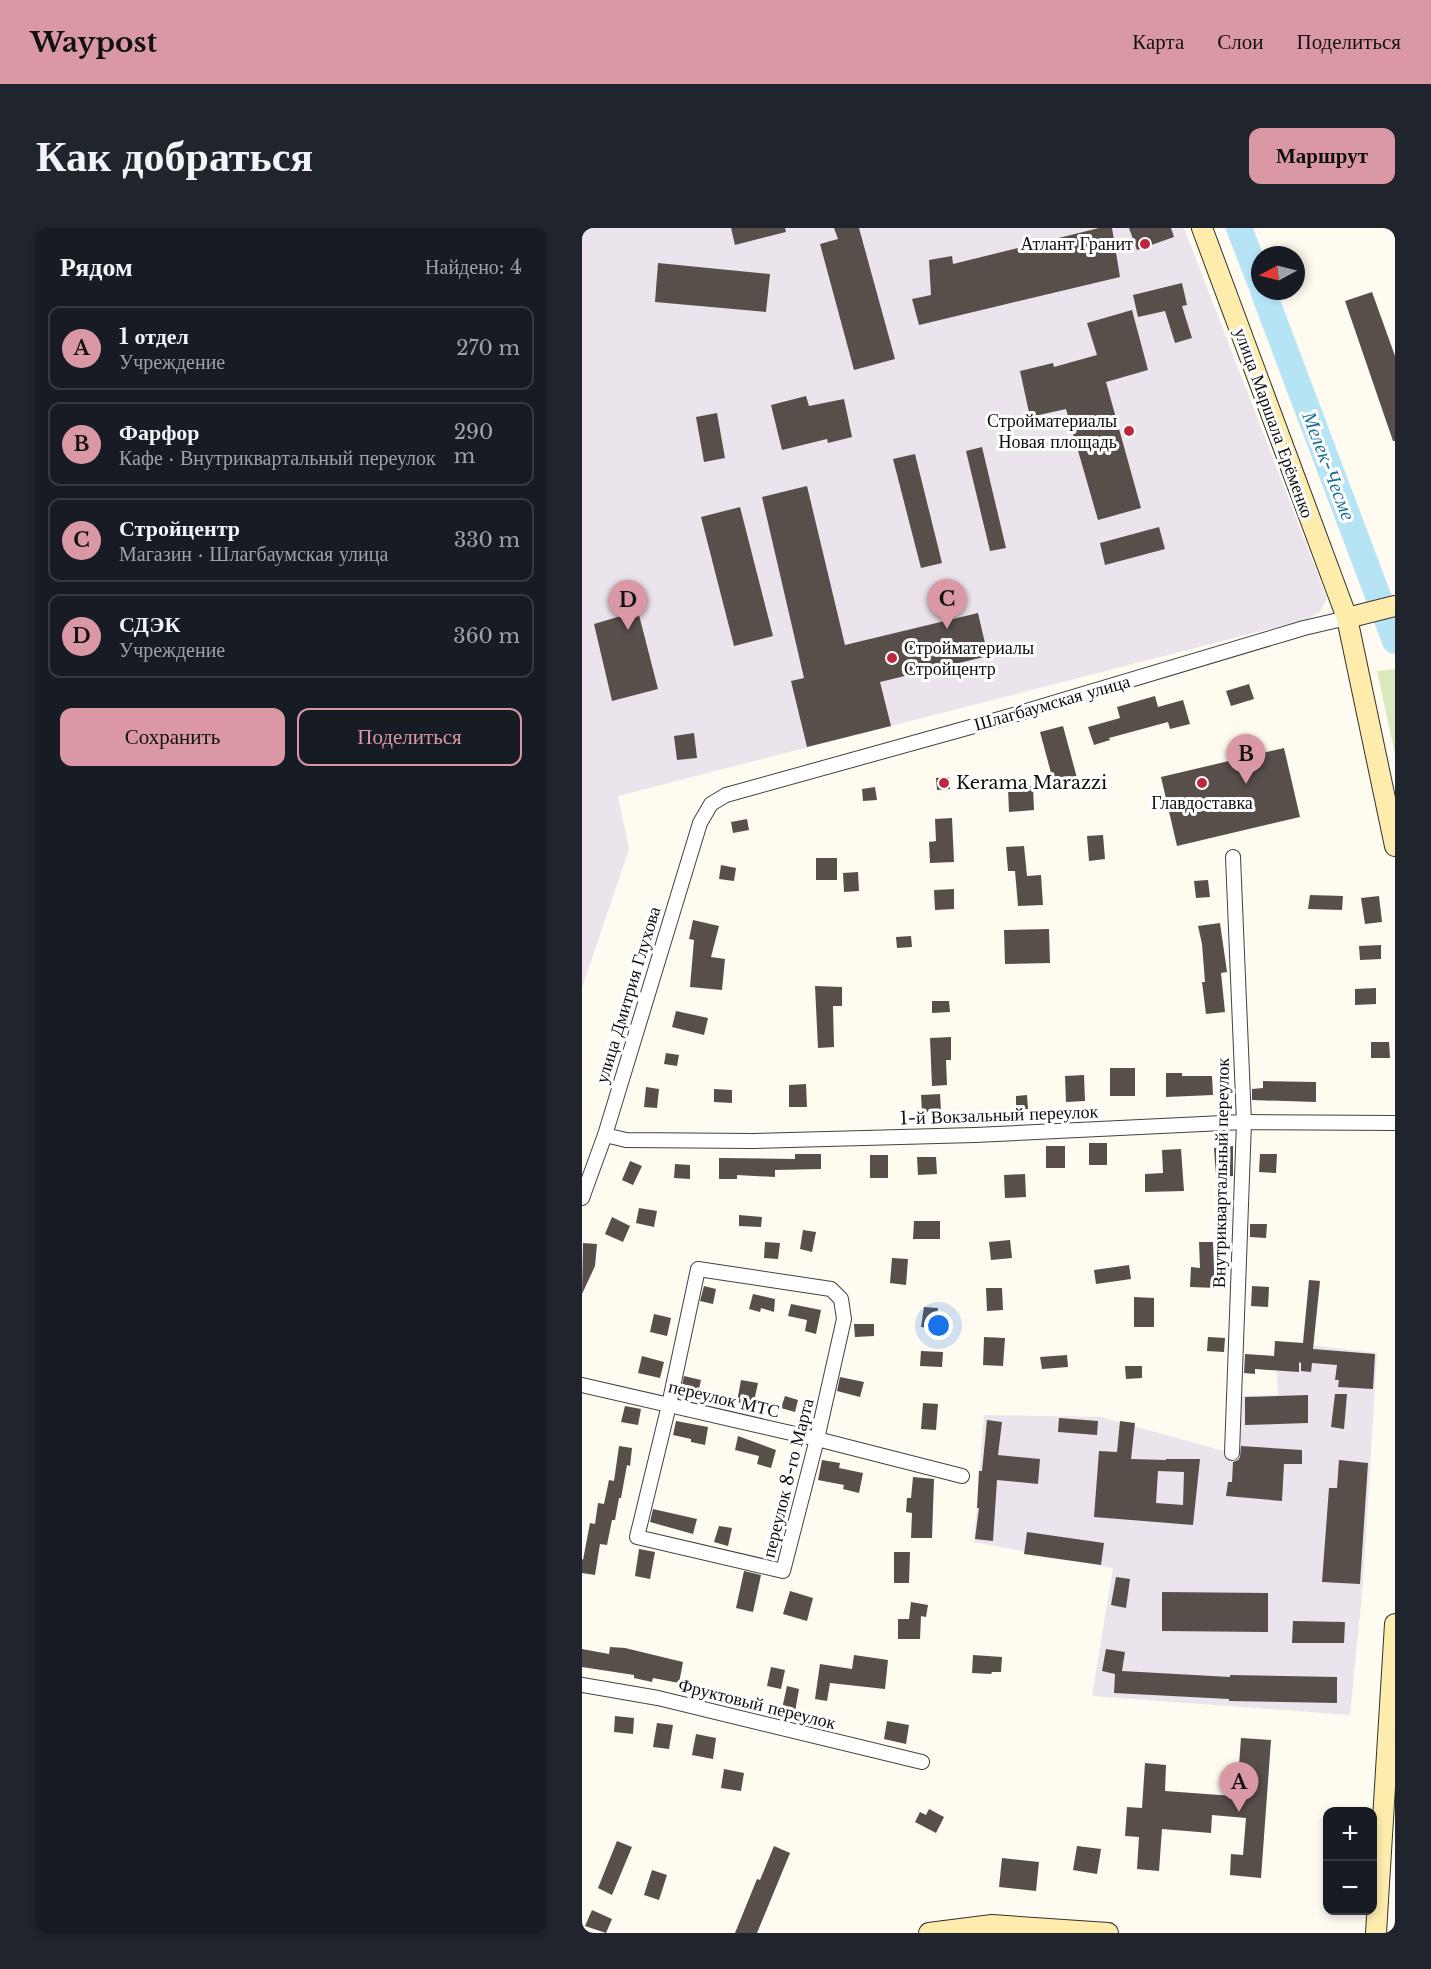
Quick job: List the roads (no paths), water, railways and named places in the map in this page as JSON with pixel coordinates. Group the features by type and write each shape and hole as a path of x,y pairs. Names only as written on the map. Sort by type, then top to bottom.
{"main road":[{"name":"улица Маршала Ерёменко","path":"1202,228 1354,616 1395,846"},
{"name":"Шлагбаумская улица","path":"1354,616 1395,606"},
{"path":"1376,1933 1395,1624"},
{"path":"929,1933 992,1924 1108,1933"}],"street":[{"name":"Шлагбаумская улица","path":"711,804 726,795 1003,718 1304,628 1354,616"},
{"name":"улица Дмитрия Глухова","path":"582,1198 605,1135 700,823 711,804"},
{"name":"Внутриквартальный переулок","path":"1232,1453 1244,1122 1233,857"},
{"name":"1-й Вокзальный переулок","path":"605,1135 626,1140 753,1141 987,1135 1244,1122 1395,1123"},
{"name":"переулок 8-го Марта","path":"698,1269 831,1289 841,1299 844,1320 817,1439 783,1570 637,1537 669,1405 698,1269"},
{"name":"переулок МТС","path":"582,1385 817,1439 962,1476"},
{"name":"Фруктовый переулок","path":"582,1685 658,1698 922,1762"}],"waterway":[{"name":"Мелек-Чесме","path":"1239,228 1251,259"},
{"name":"Мелек-Чесме","path":"1266,300 1395,641"}],"place":[{"name":"Атлант Гранит","path":"1145,244"},
{"name":"Стройматериалы Новая площадь","path":"1129,431"},
{"name":"Стройцентр","path":"947,629"},
{"name":"СДЭК","path":"628,630"},
{"name":"Стройматериалы Стройцентр","path":"892,658"},
{"name":"Kerama Marazzi","path":"944,783"},
{"name":"Главдоставка","path":"1202,783"},
{"name":"Фарфор","path":"1246,784"},
{"name":"1 отдел","path":"1239,1812"}]}
